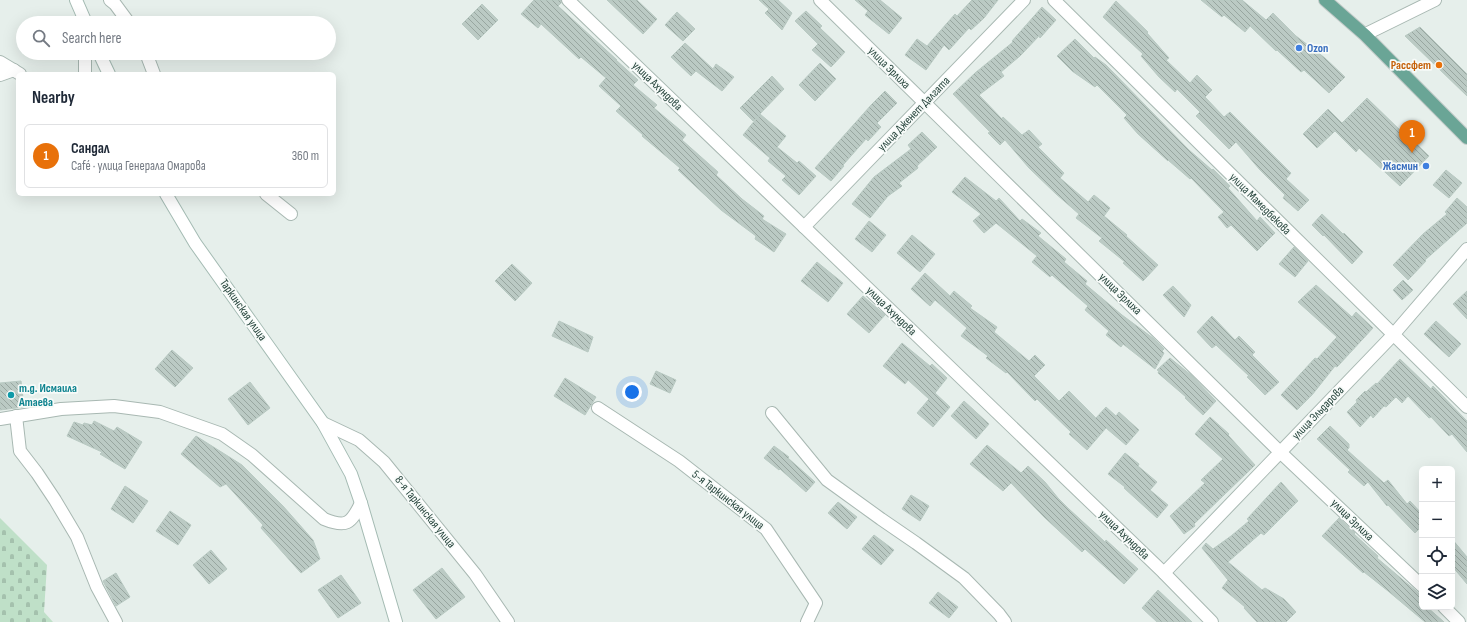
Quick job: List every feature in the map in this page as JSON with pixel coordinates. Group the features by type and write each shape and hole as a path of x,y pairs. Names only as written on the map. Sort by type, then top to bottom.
{"main road":[{"path":"1325,0 1365,35 1467,138"},
{"path":"1329,0 1366,34 1467,135"}],"street":[{"path":"76,0 83,16"},
{"path":"110,0 124,16"},
{"name":"улица Ахундова","path":"568,0 1164,572 1212,622"},
{"name":"улица Эрлиха","path":"820,0 1280,452 1419,583"},
{"name":"улица Дженет Далгата","path":"804,227 1024,0"},
{"name":"улица Мамедбекова","path":"1054,0 1467,407"},
{"path":"1366,34 1435,0"},
{"path":"85,60 85,72"},
{"path":"102,60 108,72"},
{"path":"149,60 153,72"},
{"path":"0,62 17,72"},
{"path":"0,75 16,72"},
{"name":"Таркинская улица","path":"167,196 195,243 323,422 351,474 396,622"},
{"path":"268,196 291,214"},
{"name":"улица Эльдарова","path":"1164,572 1393,335 1467,249"},
{"path":"0,418 61,409 114,406 160,412 222,434 252,455 324,519 338,524 348,522 355,516 361,503"},
{"name":"5-я Таркинская улица","path":"598,408 679,461 766,529 816,603 807,622"},
{"path":"772,413 827,480 964,578 1006,622"},
{"path":"16,416 20,451 57,504 77,537 97,587 116,622"},
{"name":"8-я Таркинская улица","path":"323,422 359,440 384,462 475,574 508,622"},
{"path":"1447,610 1460,622"}],"green space":[{"path":"0,518 47,565 44,612 53,622 0,622"}],"building":[{"path":"534,0 561,0 561,3 558,6 638,80 633,85 657,105 654,108 686,135 682,140 718,172 716,175 742,199 764,216 762,219 786,234 774,252 755,239 756,236 721,210 678,170 680,168 642,136 643,135 616,111 621,106 599,86 606,78 581,57 579,59 541,24 538,28 521,14"},
{"path":"607,0 637,0 657,19 643,34"},
{"path":"759,0 778,0 792,13 782,30 765,13 769,9"},
{"path":"855,0 880,0 902,18 889,34 865,15 868,11"},
{"path":"972,0 998,0 984,18 971,30 969,28 949,50 944,45 926,70 905,55 917,39 927,46 955,14 957,16"},
{"path":"1201,0 1242,0 1266,20 1273,13 1296,36 1325,58 1345,77 1329,93 1304,70 1301,72 1277,50 1276,51 1250,26 1245,32 1224,15 1222,17"},
{"path":"1116,1 1148,32 1147,33 1169,58 1166,60 1190,83 1197,75 1212,90 1205,97 1224,117 1230,112 1291,173 1286,179 1309,200 1298,211 1283,198 1285,195 1260,170 1236,142 1229,149 1196,116 1200,112 1177,89 1175,92 1159,77 1141,56 1143,54 1103,17"},
{"path":"482,4 498,20 478,40 462,24"},
{"path":"1042,7 1056,20 1040,38 1039,36 1020,56 1001,72 1004,76 979,95 1002,119 1003,117 1022,135 1029,130 1042,144 1038,147 1064,173 1060,178 1088,202 1094,195 1110,208 1104,216 1127,235 1126,236 1158,265 1143,281 1123,263 1125,262 1099,241 1102,238 1076,218 1079,214 1029,168 1005,140 1000,145 988,133 990,132 953,94 975,73 1013,42 1012,41"},
{"path":"806,11 822,26 820,28 845,52 831,67 812,50 818,44 795,21"},
{"path":"677,12 695,29 683,41 665,25"},
{"path":"1420,27 1467,74 1467,96 1405,36"},
{"path":"1075,39 1094,58 1095,57 1106,65 1189,150 1212,170 1213,169 1230,186 1228,188 1257,221 1260,217 1275,233 1257,251 1231,225 1227,228 1218,217 1224,212 1191,178 1190,179 1168,161 1138,134 1124,118 1127,115 1097,85 1095,87 1072,71 1057,56"},
{"path":"685,43 713,69 716,64 734,77 722,91 696,71 691,76 671,57"},
{"path":"820,63 836,79 815,101 799,85"},
{"path":"772,76 784,89 753,121 740,108"},
{"path":"885,91 897,103 877,123 881,127 868,141 866,139 831,181 815,168"},
{"path":"1367,98 1429,156 1400,186 1359,148 1356,152 1335,131 1317,148 1303,134 1328,109 1342,123"},
{"path":"760,114 786,136 777,147 797,163 799,161 816,176 799,195 782,180 786,176 768,161 770,158 743,135"},
{"path":"922,132 937,147 917,166 918,168 899,183 902,186 888,196 870,218 852,204 874,177 911,149 908,145"},
{"path":"1446,170 1462,183 1449,198 1433,185"},
{"path":"965,177 996,201 999,198 1020,221 1022,219 1041,233 1038,236 1066,259 1064,262 1087,281 1085,284 1122,315 1153,338 1164,349 1162,351 1164,353 1155,369 1123,344 1121,347 1106,335 1109,331 1085,310 1088,306 1052,275 1050,277 1032,262 1037,256 996,223 984,233 973,221 981,214 952,192"},
{"path":"1457,198 1467,207 1467,223 1425,260 1426,261 1408,280 1393,265 1423,234 1447,214 1445,212"},
{"path":"1322,214 1363,252 1352,264 1324,235 1323,236 1312,225"},
{"path":"869,221 886,235 872,252 855,239"},
{"path":"912,235 935,254 920,272 897,253"},
{"path":"1294,247 1308,261 1295,277 1279,264"},
{"path":"817,262 843,283 828,302 801,281"},
{"path":"512,264 532,283 515,301 495,281"},
{"path":"925,273 950,296 954,291 972,306 970,308 997,327 994,332 1029,361 1035,355 1045,365 1034,376 1059,401 1069,391 1096,418 1106,407 1116,416 1119,412 1139,430 1126,445 1106,428 1087,450 1069,434 1071,432 1037,399 1035,401 1007,372 1006,373 986,358 988,356 961,336 967,328 935,300 930,306 911,289"},
{"path":"1403,280 1413,290 1402,300 1393,290"},
{"path":"1316,285 1352,317 1356,312 1373,328 1337,367 1335,366 1312,395 1297,410 1281,395 1315,358 1317,359 1337,337 1298,302"},
{"path":"1173,286 1191,305 1184,317 1163,295"},
{"path":"1467,291 1467,319 1453,304"},
{"path":"863,296 885,315 869,333 847,314"},
{"path":"1212,316 1235,340 1239,336 1255,352 1252,355 1279,382 1265,395 1247,377 1249,376 1216,345 1212,348 1197,332"},
{"path":"559,321 593,337 588,352 552,336"},
{"path":"1436,321 1461,344 1449,357 1424,334"},
{"path":"902,343 930,366 932,364 947,378 935,393 950,407 933,427 917,413 929,399 908,380 905,384 883,366"},
{"path":"172,350 193,368 175,387 155,369"},
{"path":"1170,358 1191,375 1216,401 1203,415 1185,398 1186,397 1158,373 1159,371 1157,370"},
{"path":"1400,359 1431,389 1433,386 1467,421 1467,452 1452,434 1449,436 1408,396 1402,403 1396,397 1386,407 1384,406 1373,418 1371,415 1360,427 1347,412 1365,391 1366,392 1376,383 1377,384"},
{"path":"656,371 676,380 670,393 650,384"},
{"path":"565,378 596,397 585,415 554,396"},
{"name":"т.д. Исмаила Атаева","path":"21,381 24,407 0,410 0,383"},
{"path":"250,382 270,408 248,425 228,399"},
{"path":"964,401 989,424 976,439 951,416"},
{"path":"1210,417 1229,434 1228,435 1255,465 1194,524 1195,526 1184,534 1170,516 1205,483 1201,480 1223,459 1195,434"},
{"path":"94,421 114,431 117,427 142,442 125,469 100,454 102,452 67,436 74,422 83,425 84,423 92,425"},
{"path":"1330,426 1349,444 1349,448 1347,450 1384,483 1388,480 1407,504 1410,501 1419,511 1419,529 1415,533 1388,505 1387,506 1368,482 1364,486 1348,472 1350,470 1317,439"},
{"path":"196,436 242,465 283,506 313,540 320,559 301,573 261,528 263,525 226,484 220,487 181,454"},
{"path":"987,445 1021,473 1028,466 1045,482 1069,509 1105,542 1106,540 1138,569 1124,584 1085,549 1082,552 1044,517 1011,483 1003,491 970,464"},
{"path":"774,446 789,457 788,458 815,482 806,492 780,469 779,470 764,458"},
{"path":"1125,453 1139,464 1138,466 1157,482 1150,490 1168,505 1157,518 1124,488 1125,487 1108,474"},
{"path":"1281,482 1298,501 1264,535 1261,533 1228,562 1262,590 1265,588 1284,599 1296,612 1286,622 1257,622 1244,608 1245,607 1222,588 1228,580 1202,548 1206,543 1213,549 1249,521 1247,519"},
{"path":"125,486 148,501 133,523 111,509"},
{"path":"911,495 929,506 920,521 902,509"},
{"path":"838,502 857,517 847,529 828,513"},
{"path":"170,511 191,525 178,545 156,531"},
{"path":"1339,518 1378,556 1377,558 1419,593 1419,610 1430,610 1444,622 1425,622 1364,572 1363,573 1322,536"},
{"path":"874,535 894,550 881,565 862,549"},
{"path":"1455,543 1467,557 1467,584 1455,570"},
{"path":"211,550 227,569 209,584 193,565"},
{"path":"442,568 465,597 436,619 413,590"},
{"path":"116,573 130,597 116,606 103,581"},
{"path":"341,575 361,603 338,618 318,590"},
{"path":"1158,590 1192,622 1157,622 1142,608"},
{"path":"938,592 958,607 949,618 929,603"}],"place":[{"name":"Ozon","path":"1299,48"},
{"name":"Рассфет","path":"1439,65"},
{"name":"Сандал","path":"1412,153"},
{"name":"Жасмин","path":"1426,166"},
{"name":"т.д. Исмаила Атаева","path":"11,395"}]}
